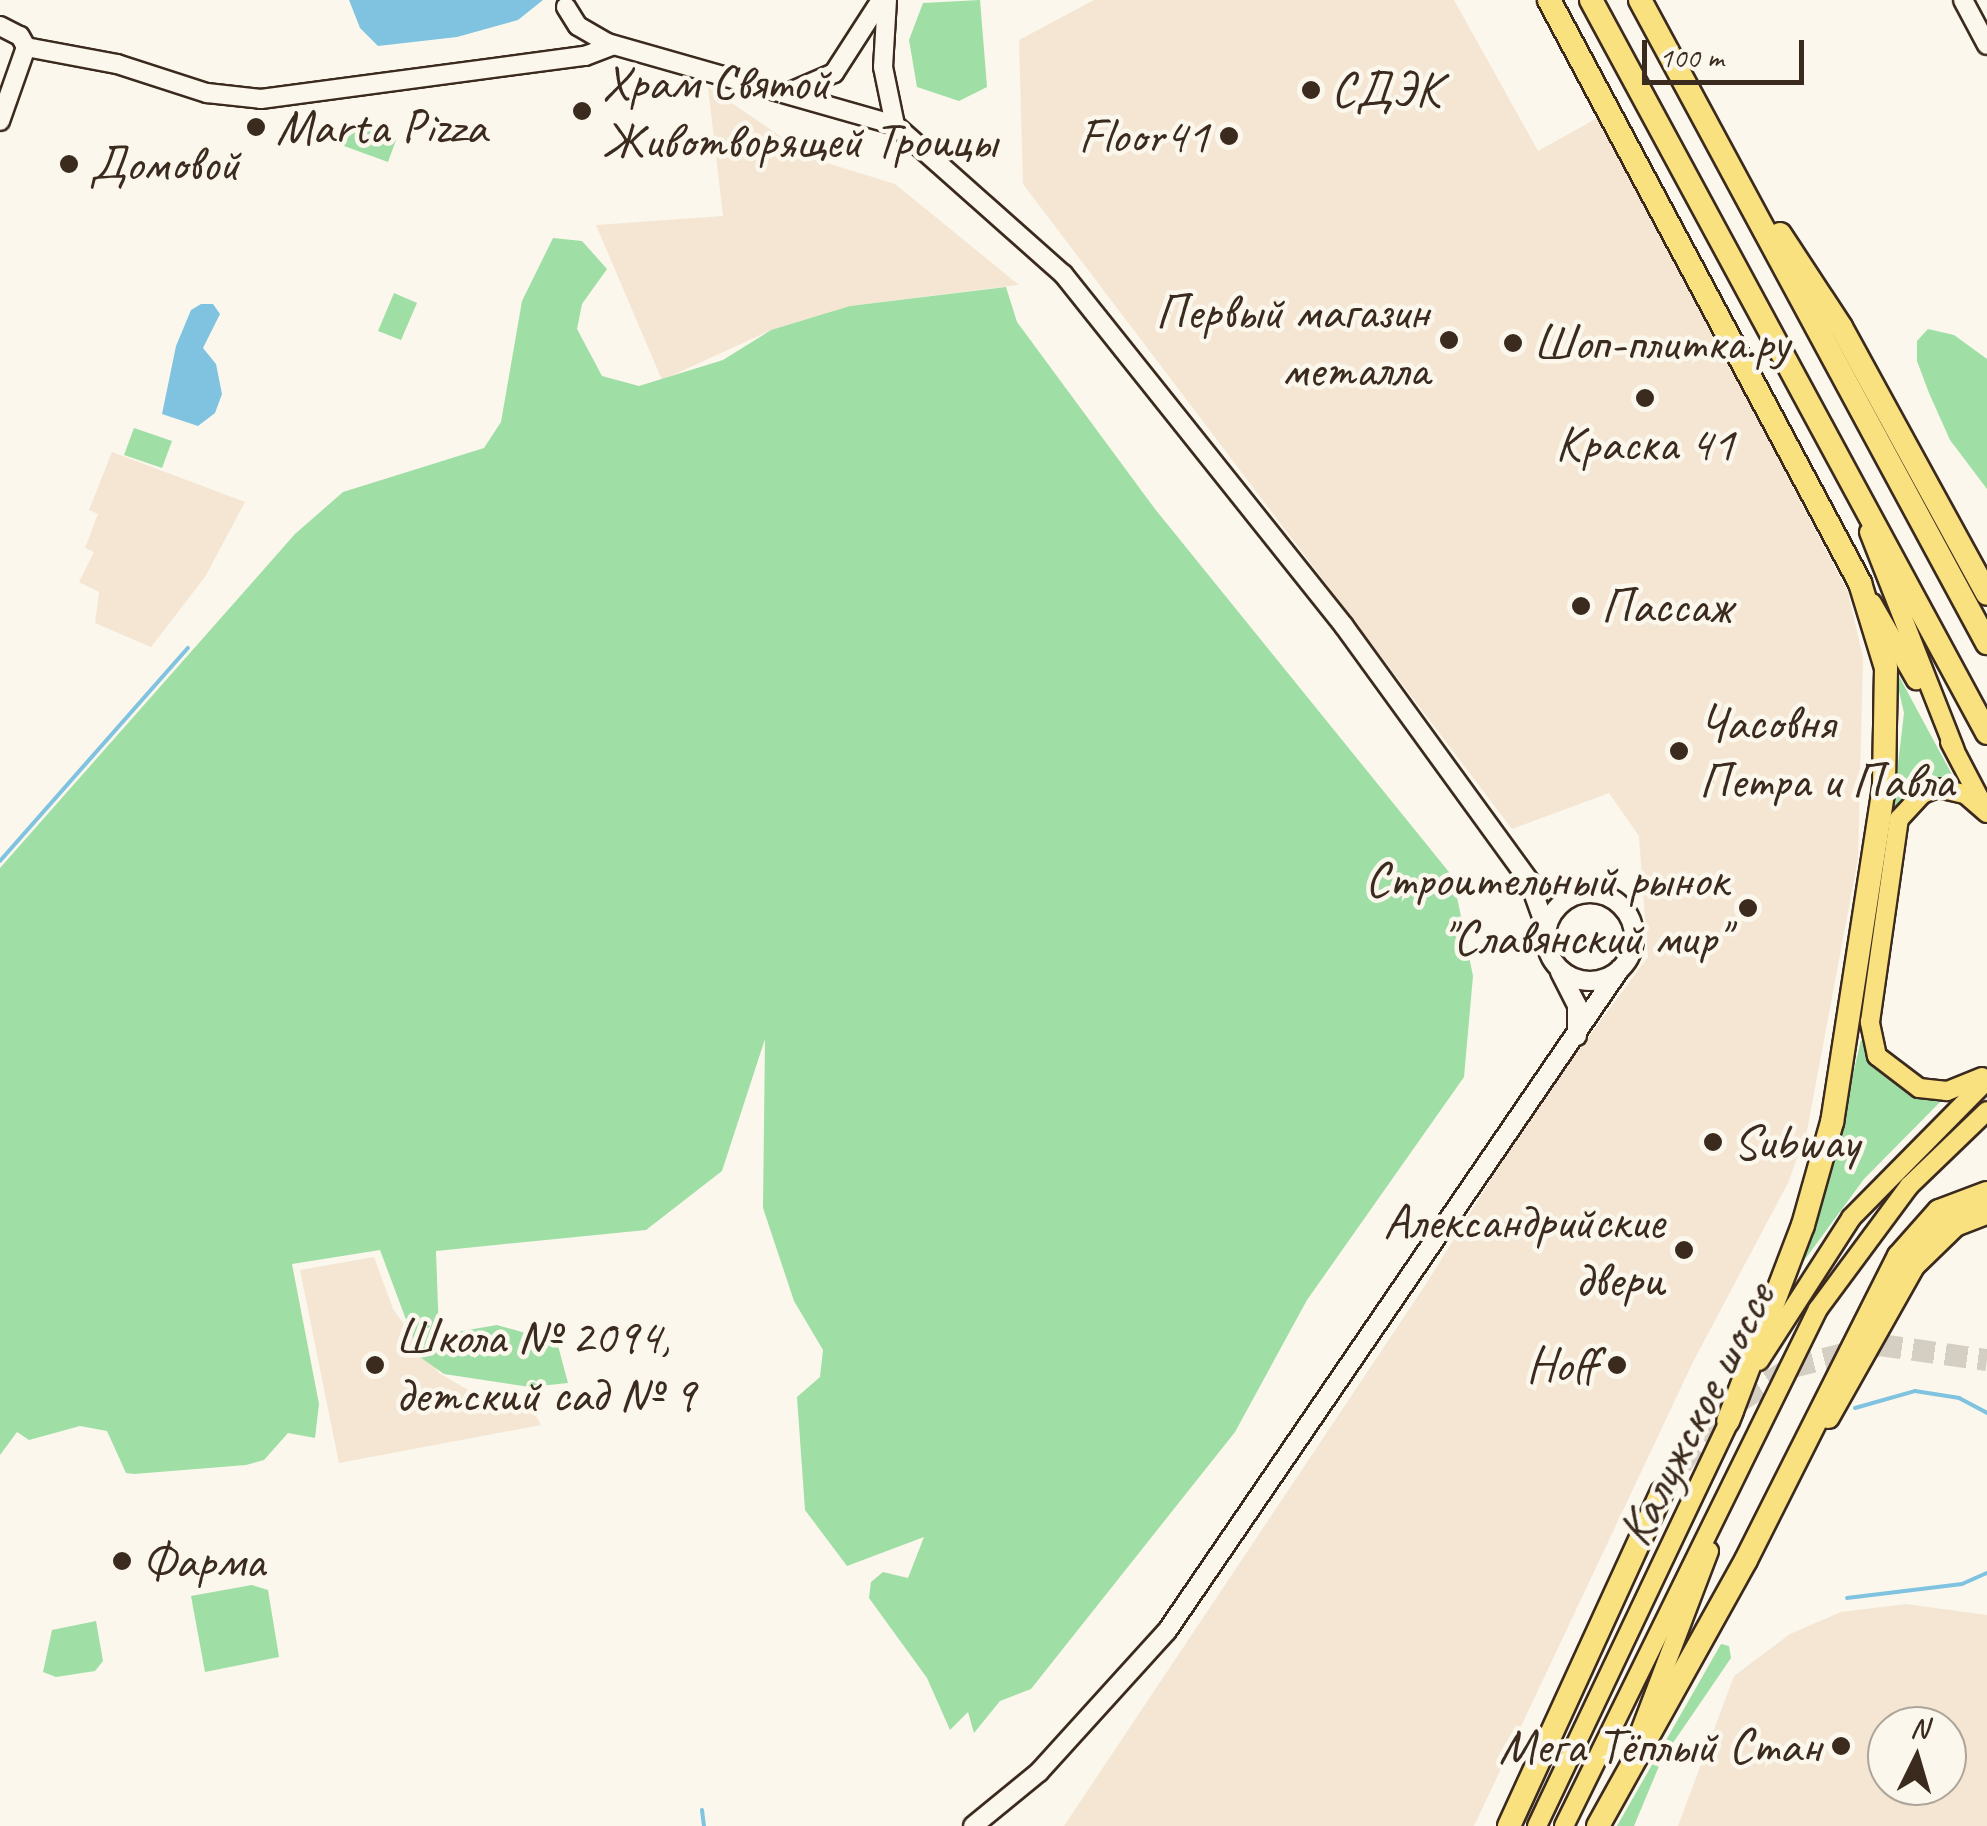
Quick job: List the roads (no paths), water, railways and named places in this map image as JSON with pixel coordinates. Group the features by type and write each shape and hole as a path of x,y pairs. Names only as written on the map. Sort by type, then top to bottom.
{"highway":[{"path":"1548,0 1860,583 1886,668 1888,727 1832,1122 1802,1225 1728,1422"},
{"path":"1591,0 1987,732"},
{"path":"1640,0 1987,643"},
{"path":"1730,167 1841,327 1987,594"},
{"path":"1758,1537 1899,1256 1938,1212 1987,1193"},
{"path":"1598,1826 1622,1775 1913,1266 1955,1225 1987,1213"},
{"path":"1510,1826 1662,1492"}],"main road":[{"path":"1843,466 1955,750"},
{"path":"1964,552 1987,581"},
{"path":"1860,583 1987,812"},
{"path":"1987,812 1966,794 1938,788 1922,794 1900,819 1870,1022 1877,1056 1919,1088 1948,1090 1987,1077"},
{"name":"Калужское шоссе","path":"1538,1826 1728,1422 1795,1299 1851,1218 1987,1077"},
{"name":"Калужское шоссе","path":"1564,1826 1752,1436 1818,1310 1866,1238 1987,1111"},
{"path":"1622,1775 1752,1436"}],"street":[{"path":"785,93 834,73 884,0"},
{"path":"884,0 883,68 895,126"},
{"path":"1962,0 1987,46"},
{"path":"566,3 582,43"},
{"path":"0,26 20,36 26,47 234,98 333,92 538,61 582,43 616,45 895,126 1051,263 1114,332 1344,626 1529,881 1546,928 1548,954 1577,1005 1576,1042"},
{"path":"0,121 26,47"},
{"path":"972,1826 1038,1772 1167,1631 1576,1042 1633,947 1631,921 1615,901 1548,892 1529,881"},
{"path":"1546,928 1559,906 1582,894"},
{"path":"1558,968 1589,982 1620,969"}],"water":[{"path":"349,0 543,0 518,20 457,37 378,46 360,28"},
{"path":"201,304 213,304 220,314 203,348 216,364 222,394 215,413 198,426 162,414 176,346 191,310"}],"waterway":[{"path":"0,861 188,648"},
{"path":"1855,1408 1915,1391 1959,1398 1987,1413"},
{"path":"1847,1598 1962,1584 1987,1573"},
{"path":"702,1810 704,1826"}],"tunnel":[{"path":"1662,1492 1714,1418 1792,1367 1880,1345 1987,1360"}],"place":[{"name":"СДЭК","path":"1311,90"},
{"name":"Храм Святой Животворящей Троицы","path":"582,111"},
{"name":"Marta Pizza","path":"256,127"},
{"name":"Floor41","path":"1229,136"},
{"name":"Домовой","path":"69,164"},
{"name":"Первый магазин металла","path":"1449,340"},
{"name":"Шоп-плитка.ру","path":"1513,343"},
{"name":"Краска 41","path":"1645,398"},
{"name":"Пассаж","path":"1581,606"},
{"name":"Часовня Петра и Павла","path":"1679,751"},
{"name":"Строительный рынок \"Славянский мир\"","path":"1748,908"},
{"name":"Subway","path":"1713,1142"},
{"name":"Александрийские двери","path":"1684,1250"},
{"name":"Школа № 2094, детский сад № 9","path":"375,1365"},
{"name":"Hoff","path":"1617,1365"},
{"name":"Фарма","path":"122,1561"},
{"name":"Мега Тёплый Cтан","path":"1841,1746"}]}
